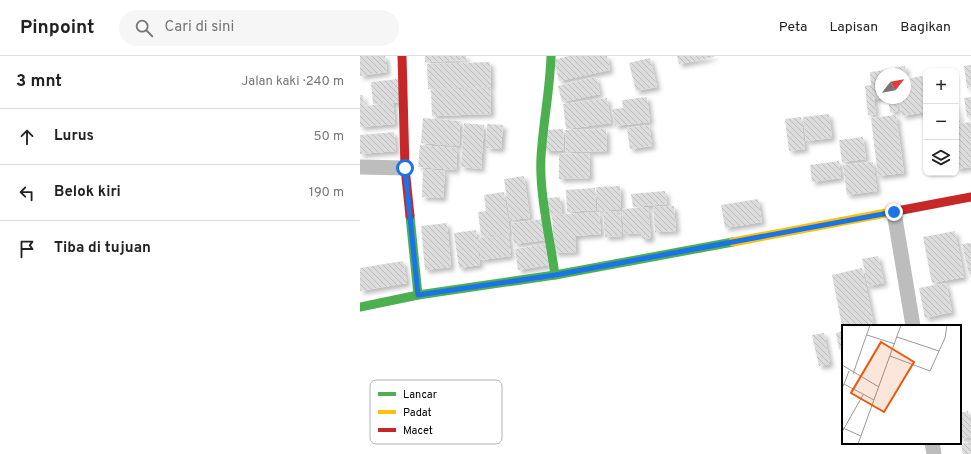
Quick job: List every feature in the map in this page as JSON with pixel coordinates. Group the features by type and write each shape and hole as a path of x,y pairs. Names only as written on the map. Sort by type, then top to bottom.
{"street":[{"path":"402,56 405,168 418,295"},
{"path":"551,56 550,79 541,156 541,180 555,275"},
{"path":"360,167 405,168"},
{"path":"360,307 418,295 555,275 971,197"},
{"path":"894,212 913,325"},
{"path":"932,444 934,454"}],"building":[{"path":"360,56 385,56 387,72 360,76"},
{"path":"425,56 466,56 466,60 425,62"},
{"path":"569,56 607,56 610,70 559,81 554,60"},
{"path":"677,56 714,56 714,57 679,64"},
{"path":"650,58 657,87 636,91 629,63"},
{"path":"490,62 491,87 428,89 427,64"},
{"path":"971,65 971,87 967,88 964,66"},
{"path":"905,66 905,68 895,68"},
{"path":"875,71 874,99 876,114 868,115 865,86 871,85 870,72"},
{"path":"922,76 923,112 902,116 900,104 911,104 911,78"},
{"path":"596,77 600,94 562,102 558,86"},
{"path":"398,79 400,102 373,104 371,82"},
{"path":"490,88 491,114 432,116 431,90"},
{"path":"360,95 363,95 364,106 393,103 395,124 360,127"},
{"path":"647,97 650,122 615,126 612,109 623,108 622,100"},
{"path":"971,97 971,116 967,117 964,98"},
{"path":"607,98 611,123 566,129 563,104"},
{"path":"889,104 897,104 898,111 890,112"},
{"path":"829,114 832,138 806,141 803,117"},
{"path":"896,115 904,173 878,176 871,118"},
{"path":"801,117 805,149 789,151 785,119"},
{"path":"423,118 460,121 459,146 421,143"},
{"path":"971,122 971,167 959,169 959,124"},
{"path":"464,123 484,125 481,169 461,167"},
{"path":"487,124 503,125 501,149 486,148"},
{"path":"649,125 652,146 630,149 627,128"},
{"path":"563,129 564,151 545,151 545,130"},
{"path":"606,129 607,151 566,152 565,130"},
{"path":"394,132 396,151 360,154 360,135"},
{"path":"863,137 866,159 842,162 839,140"},
{"path":"420,145 457,148 456,170 418,167"},
{"path":"589,153 590,178 559,179 559,154"},
{"path":"839,161 841,178 812,182 810,165"},
{"path":"873,162 877,191 847,195 843,165"},
{"path":"423,169 445,171 443,198 422,197"},
{"path":"524,176 530,218 510,220 504,179"},
{"path":"620,186 621,209 598,211 596,187"},
{"path":"595,188 596,210 567,212 566,190"},
{"path":"665,191 667,204 633,207 631,194"},
{"path":"504,192 510,233 481,236 478,212 486,211 484,195"},
{"path":"560,197 562,213 548,214 547,198"},
{"path":"758,199 762,222 725,228 721,205"},
{"path":"674,206 676,231 655,232 653,207"},
{"path":"648,207 651,239 642,239 641,233 624,234 622,209"},
{"path":"620,211 622,236 605,237 603,212"},
{"path":"599,212 601,234 575,236 576,252 554,253 552,215"},
{"path":"543,219 546,240 514,244 511,223"},
{"path":"447,223 451,267 425,270 421,226"},
{"path":"476,230 480,265 459,268 454,233"},
{"path":"955,231 964,277 932,283 923,237"},
{"path":"508,234 511,256 481,260 478,238"},
{"path":"971,243 971,274 969,274 962,244"},
{"path":"546,244 549,265 518,270 515,249"},
{"path":"878,256 884,283 868,286 862,259"},
{"path":"403,261 407,283 360,291 360,268"},
{"path":"862,268 874,325 842,326 832,275"},
{"path":"946,283 952,312 925,318 919,288"},
{"path":"842,331 842,348 839,349 836,333"},
{"path":"824,333 830,364 819,366 812,335"},
{"path":"968,411 971,437 961,439 961,413"},
{"path":"971,442 971,454 963,454 961,444"}],"traffic: fast":[{"path":"551,56 542,144 541,171 543,201 555,275"},
{"path":"410,216 418,295"},
{"path":"360,307 418,295 555,275 733,242"}],"traffic: slow":[{"path":"733,242 897,211"}],"traffic: jam":[{"path":"402,56 405,168 410,216"},
{"path":"897,211 971,197"}],"route":[{"path":"405,168 418,295 555,275 894,212"}]}
